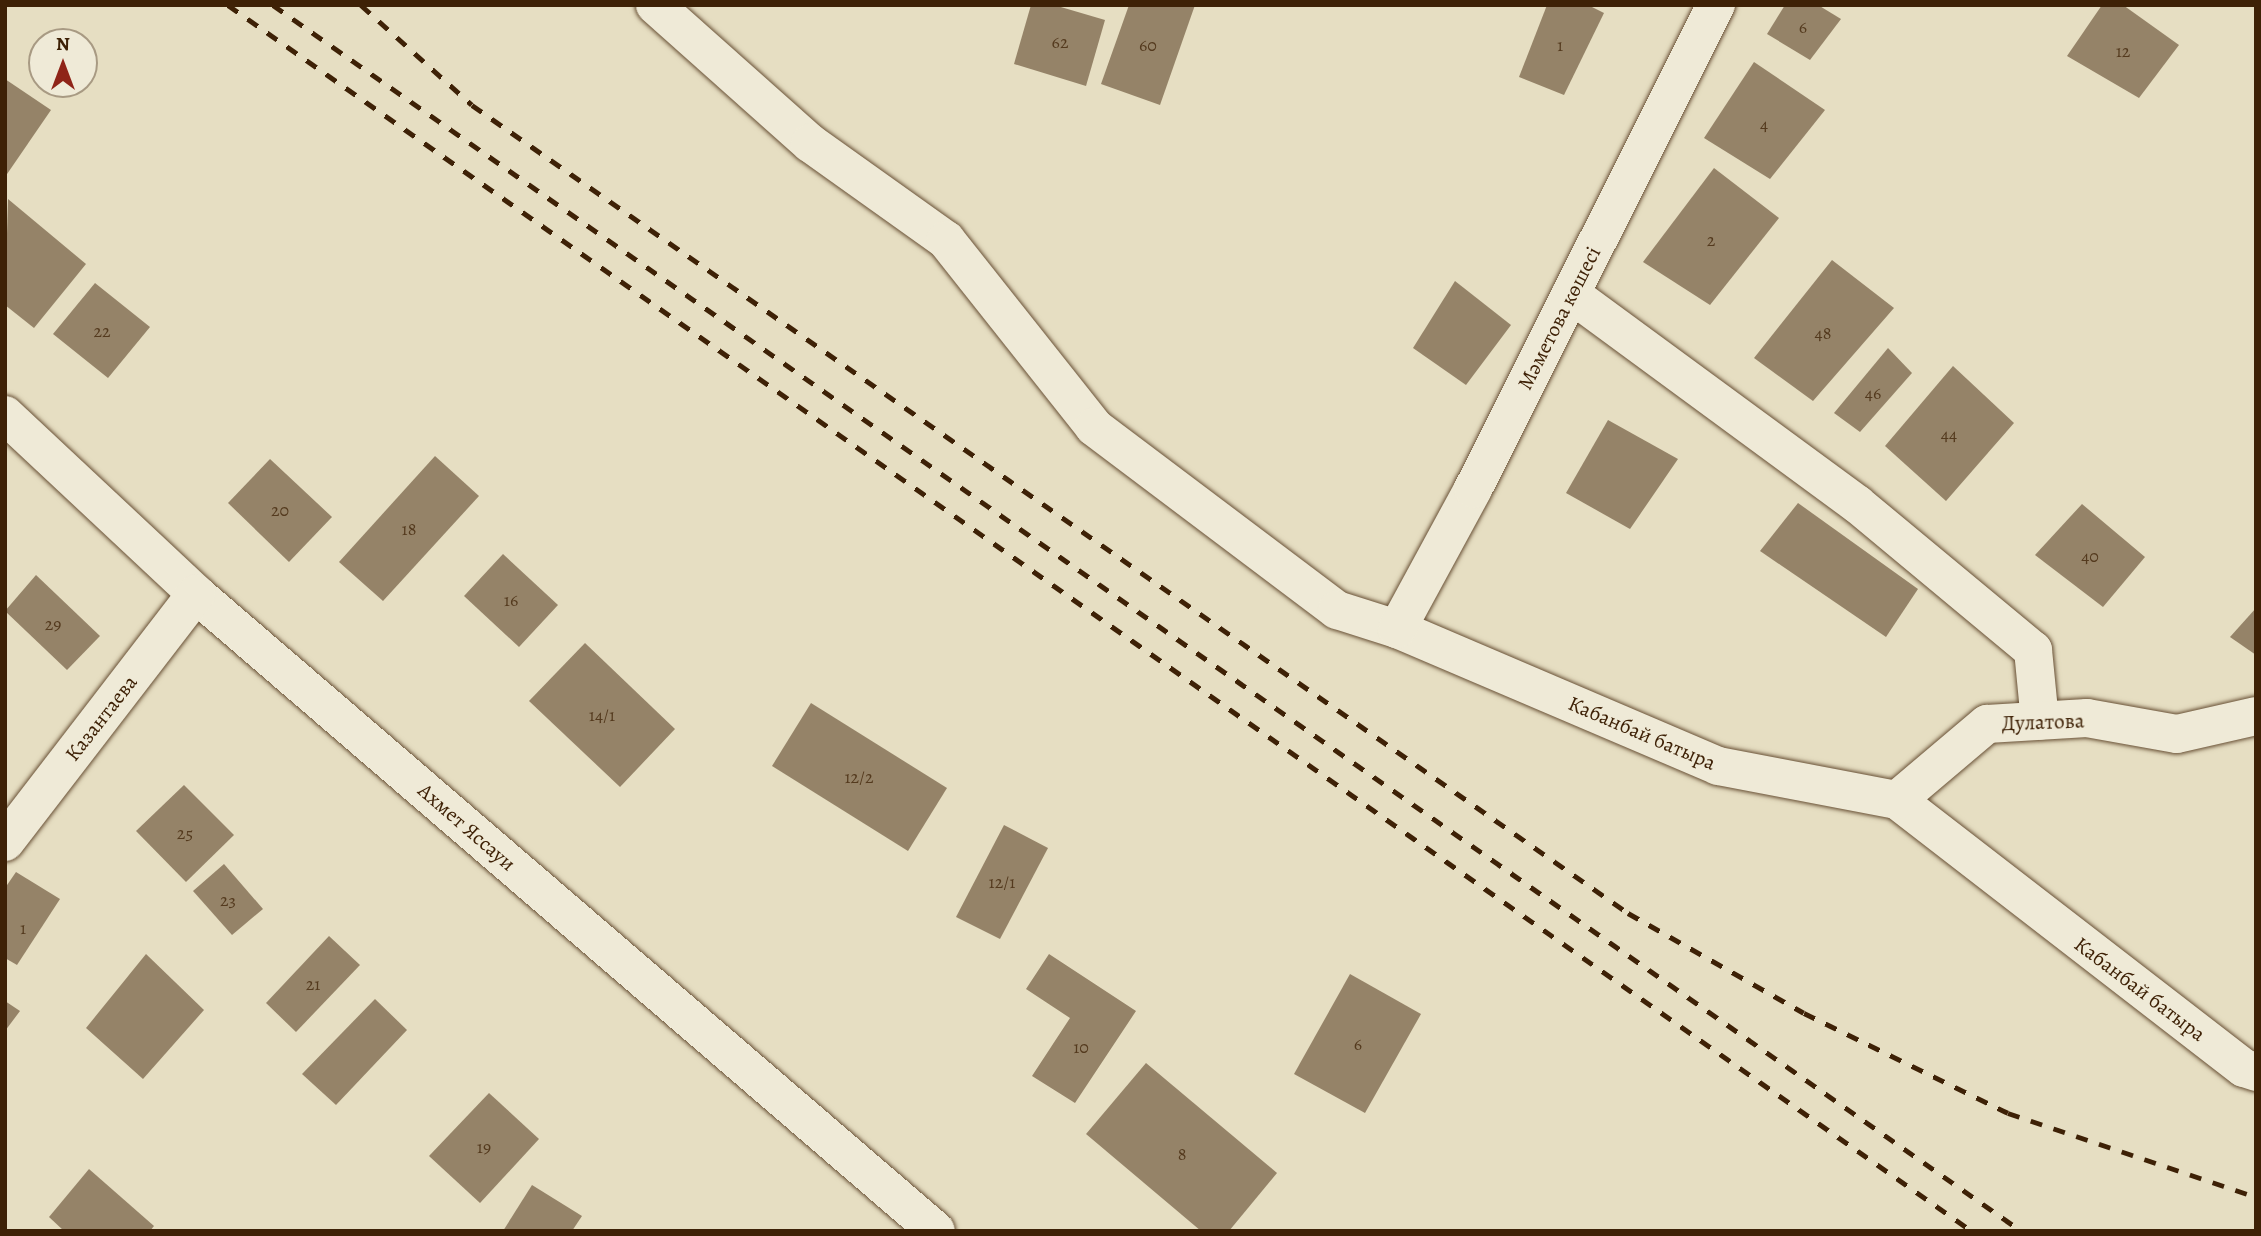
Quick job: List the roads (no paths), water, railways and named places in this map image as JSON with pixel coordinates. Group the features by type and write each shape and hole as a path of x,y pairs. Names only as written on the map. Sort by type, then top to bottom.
{"street":[{"name":"Кабанбай батыра","path":"656,5 810,143 946,240 1094,427 1337,610 1397,629 1718,766 1897,800 2244,1068 2256,1072"},
{"name":"Мәметова көшесі","path":"1397,629 1571,294 1716,5"},
{"path":"1571,294 1857,504 2033,650 2040,721"},
{"name":"Ахмет Яссауи","path":"5,415 196,594 936,1231"},
{"name":"Казантаева","path":"5,842 196,594"},
{"name":"Дулатова","path":"1897,800 1987,724 2087,718 2177,734 2256,716"}],"railway":[{"path":"228,5 1972,1231"},
{"path":"273,5 2021,1231"},
{"path":"361,5 472,105 1628,913 1804,1013 2008,1113 2256,1197"}]}
